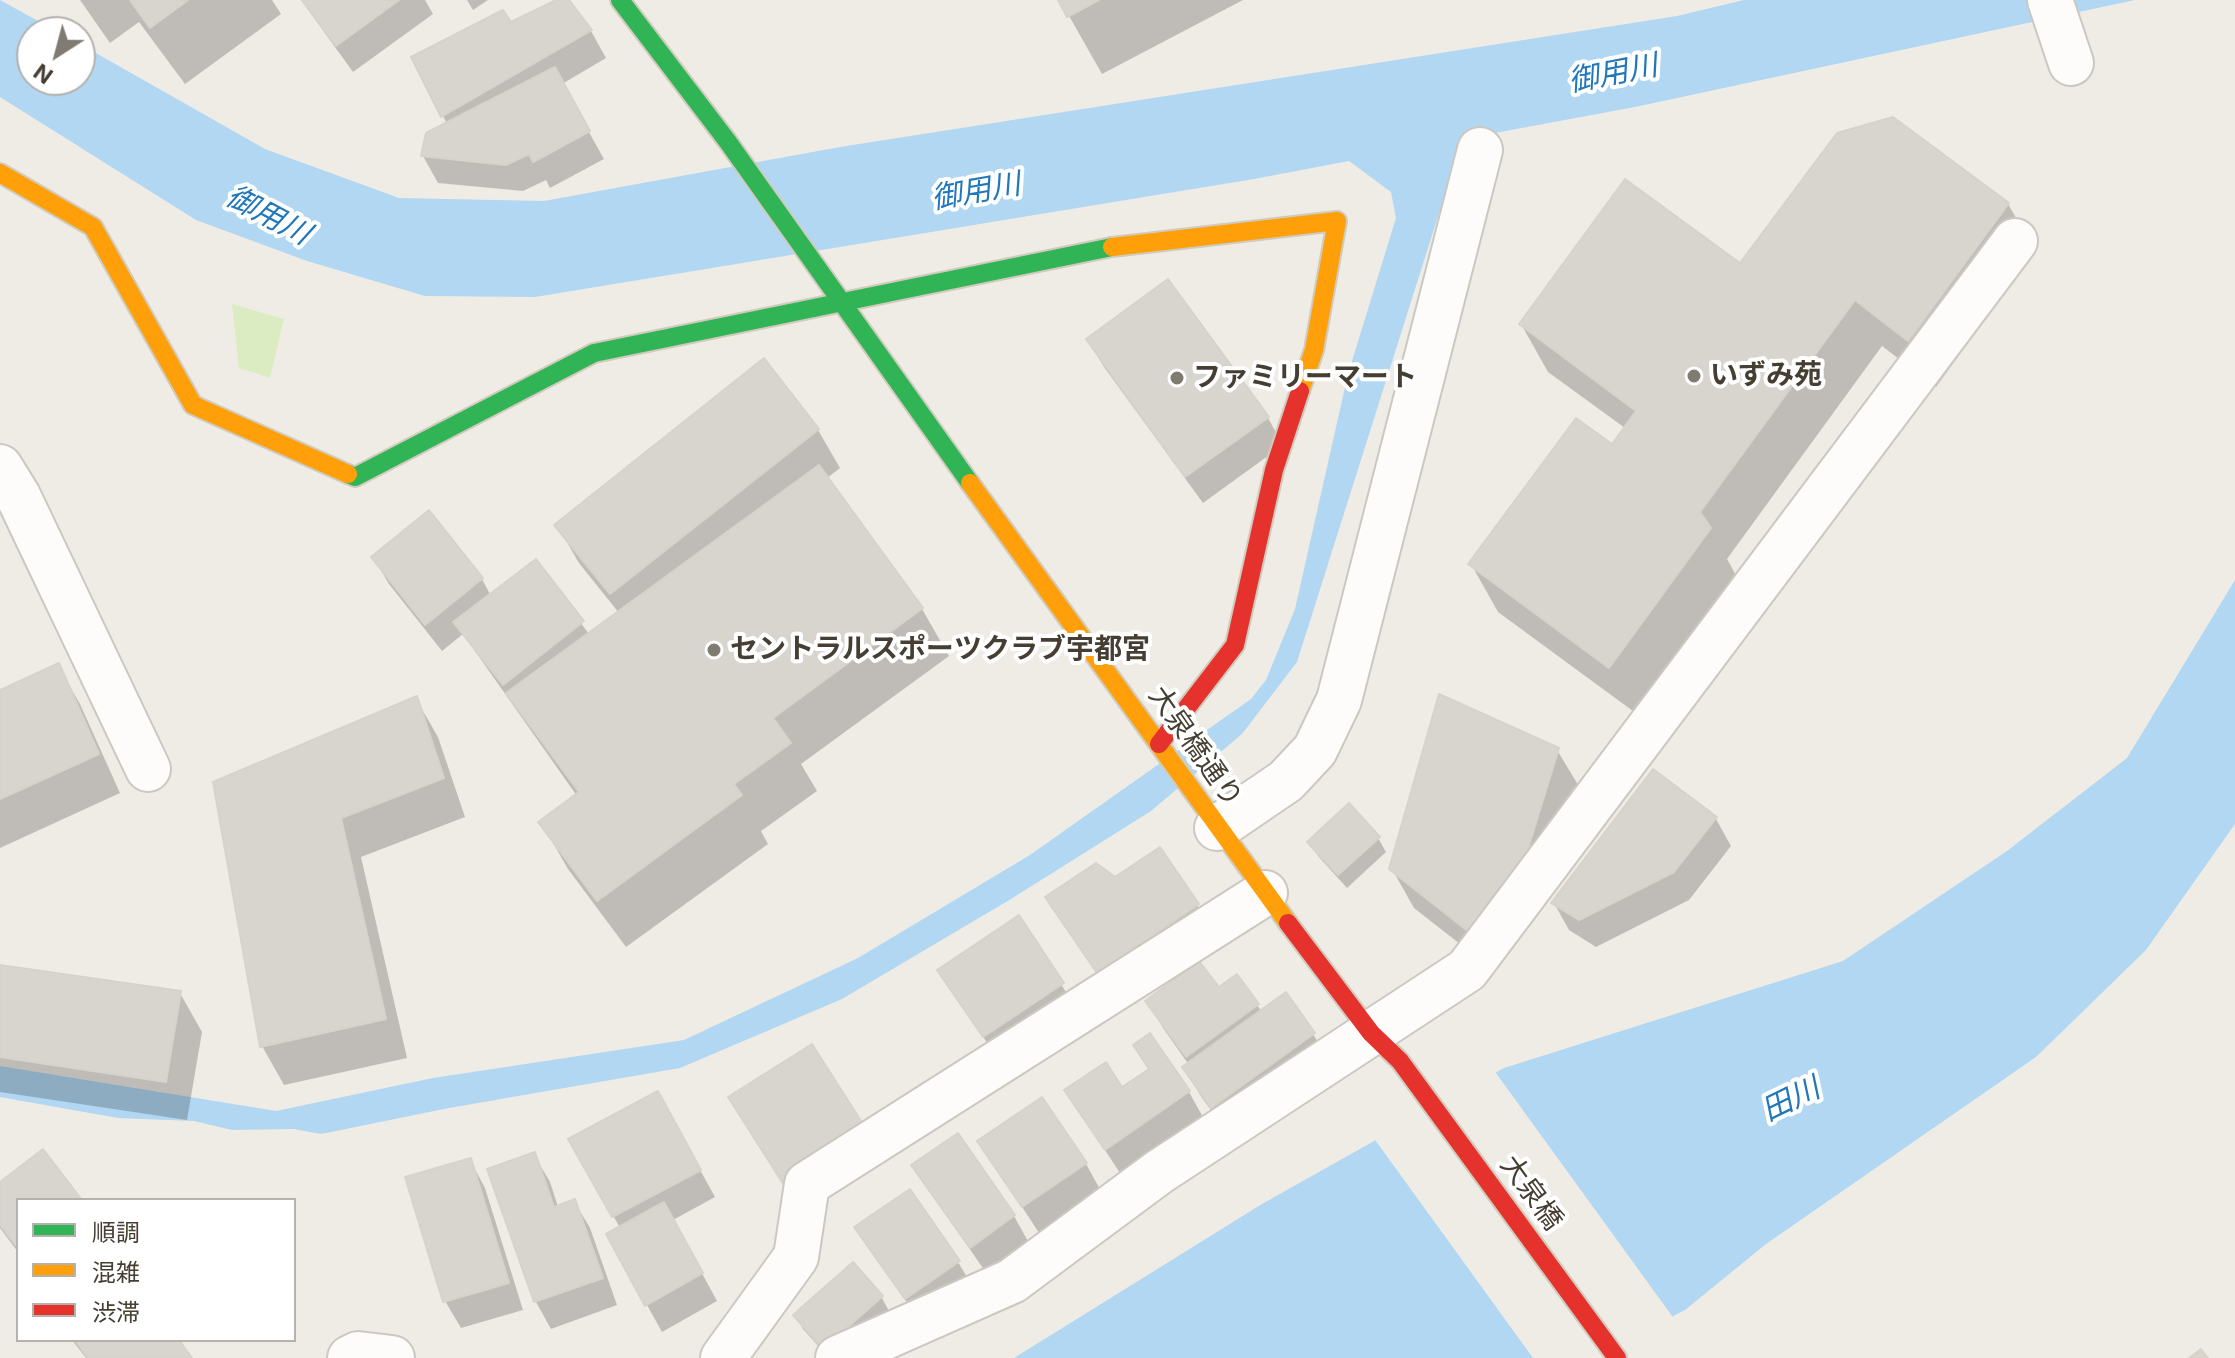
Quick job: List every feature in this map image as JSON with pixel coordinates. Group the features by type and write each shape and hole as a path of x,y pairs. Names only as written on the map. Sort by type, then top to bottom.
{"street":[{"name":"大泉橋通り","path":"620,0 736,153 1217,828 1386,1047"},
{"path":"2050,0 2071,63"},
{"path":"1217,828 1286,781 1315,750 1339,700 1480,150"},
{"path":"0,173 93,227 193,405 355,477 594,353 1093,249 1337,221 1314,350 1274,470 1235,645 1159,744"},
{"path":"838,1358 1012,1281 1159,1172 1386,1047 1467,970 2015,241"},
{"path":"0,467 18,496 148,769"},
{"path":"723,1358 796,1257 807,1184 1265,893"},
{"name":"大泉橋","path":"1386,1047 1617,1358"},
{"path":"350,1358 358,1354 392,1358"}],"green space":[{"path":"232,304 284,319 270,378 239,368"}],"water":[{"name":"御用川","path":"0,0 29,16 16,16 16,96 96,96 96,53 265,149 399,198 544,201 840,147 1677,16 1744,0 2135,0 1635,107 1484,135 1464,158 1447,188 1297,662 1242,734 1151,811 1011,899 842,999 680,1068 449,1108 321,1134 294,1129 232,1130 194,1121 118,1118 0,1097 0,1066 276,1111 433,1078 684,1040 858,958 1030,855 1251,699 1266,680 1295,609 1348,374 1396,218 1391,192 1349,161 535,297 425,296 307,261 196,220 0,97"},
{"name":"田川","path":"2235,580 2235,824 2146,950 2036,1057 1766,1244 1685,1310 1592,1358 1014,1358 1262,1204 1504,1068 1843,961 2007,851 2127,758"}],"pier":[{"path":"1493,1069 1675,1320 1601,1358 1533,1358 1373,1137"}],"building":[{"path":"130,0 188,0 150,28"},
{"path":"302,0 399,0 336,46"},
{"path":"556,0 569,0 592,30 441,117 411,57 503,10 511,22"},
{"path":"1058,0 1099,0 1067,17"},
{"path":"555,67 590,131 533,162 529,154 506,165 421,156 426,133"},
{"name":"いずみ苑","path":"1893,117 2009,203 1908,341 1855,300 1700,512 1711,528 1609,668 1468,564 1576,418 1612,444 1636,411 1519,324 1625,179 1740,263 1837,133"},
{"name":"ファミリーマート","path":"1168,279 1269,417 1185,477 1086,339"},
{"path":"764,358 819,429 610,594 554,525"},
{"name":"セントラルスポーツクラブ宇都宮","path":"819,465 923,608 773,718 791,743 734,784 742,795 597,901 538,822 579,792 506,693"},
{"path":"429,510 483,578 425,625 371,557"},
{"path":"536,559 584,621 503,685 453,622"},
{"path":"59,663 99,754 0,799 0,690"},
{"path":"1439,694 1559,748 1522,868 1469,932 1389,869"},
{"path":"417,696 444,778 341,818 386,1019 260,1047 213,782"},
{"path":"1653,769 1717,817 1674,872 1579,920 1551,903"},
{"path":"1349,803 1380,837 1338,875 1307,842"},
{"path":"1160,847 1199,904 1097,973 1045,897 1096,863 1115,877"},
{"path":"1019,915 1064,983 983,1037 937,970"},
{"path":"1199,961 1219,987 1237,974 1259,1004 1186,1057 1145,1001"},
{"path":"0,965 181,991 166,1082 0,1057"},
{"path":"1286,992 1315,1033 1211,1108 1182,1067"},
{"path":"1150,1033 1190,1091 1105,1150 1064,1090 1106,1062 1122,1087 1149,1069 1133,1045"},
{"path":"812,1044 868,1132 784,1185 728,1097"},
{"path":"658,1091 701,1170 612,1217 568,1139"},
{"path":"1042,1097 1087,1163 1022,1207 977,1141"},
{"path":"958,1133 1015,1215 970,1248 911,1165"},
{"path":"43,1149 80,1198 16,1198 16,1245 0,1225 0,1182"},
{"path":"535,1152 554,1207 575,1199 603,1278 534,1302 487,1169"},
{"path":"471,1158 509,1283 443,1302 405,1177"},
{"path":"910,1189 960,1261 905,1299 854,1227"},
{"path":"664,1202 703,1273 645,1306 606,1234"},
{"path":"853,1262 883,1296 823,1349 793,1315"},
{"path":"76,1342 180,1342 192,1358 88,1358"},
{"path":"2201,1349 2208,1358 2189,1358"}],"traffic: fast":[{"path":"620,0 728,142 970,483"},
{"path":"348,474 355,477 594,353 1112,247"}],"traffic: slow":[{"path":"0,173 93,227 193,405 348,474"},
{"path":"1112,247 1337,221 1314,350 1300,391"},
{"path":"970,483 1288,923"}],"traffic: jam":[{"path":"1159,744 1235,645 1274,470 1300,391"},
{"path":"1288,923 1371,1033 1400,1061 1617,1358"}],"place":[{"name":"いずみ苑","path":"1694,376"},
{"name":"ファミリーマート","path":"1177,378"},
{"name":"セントラルスポーツクラブ宇都宮","path":"714,650"}]}
